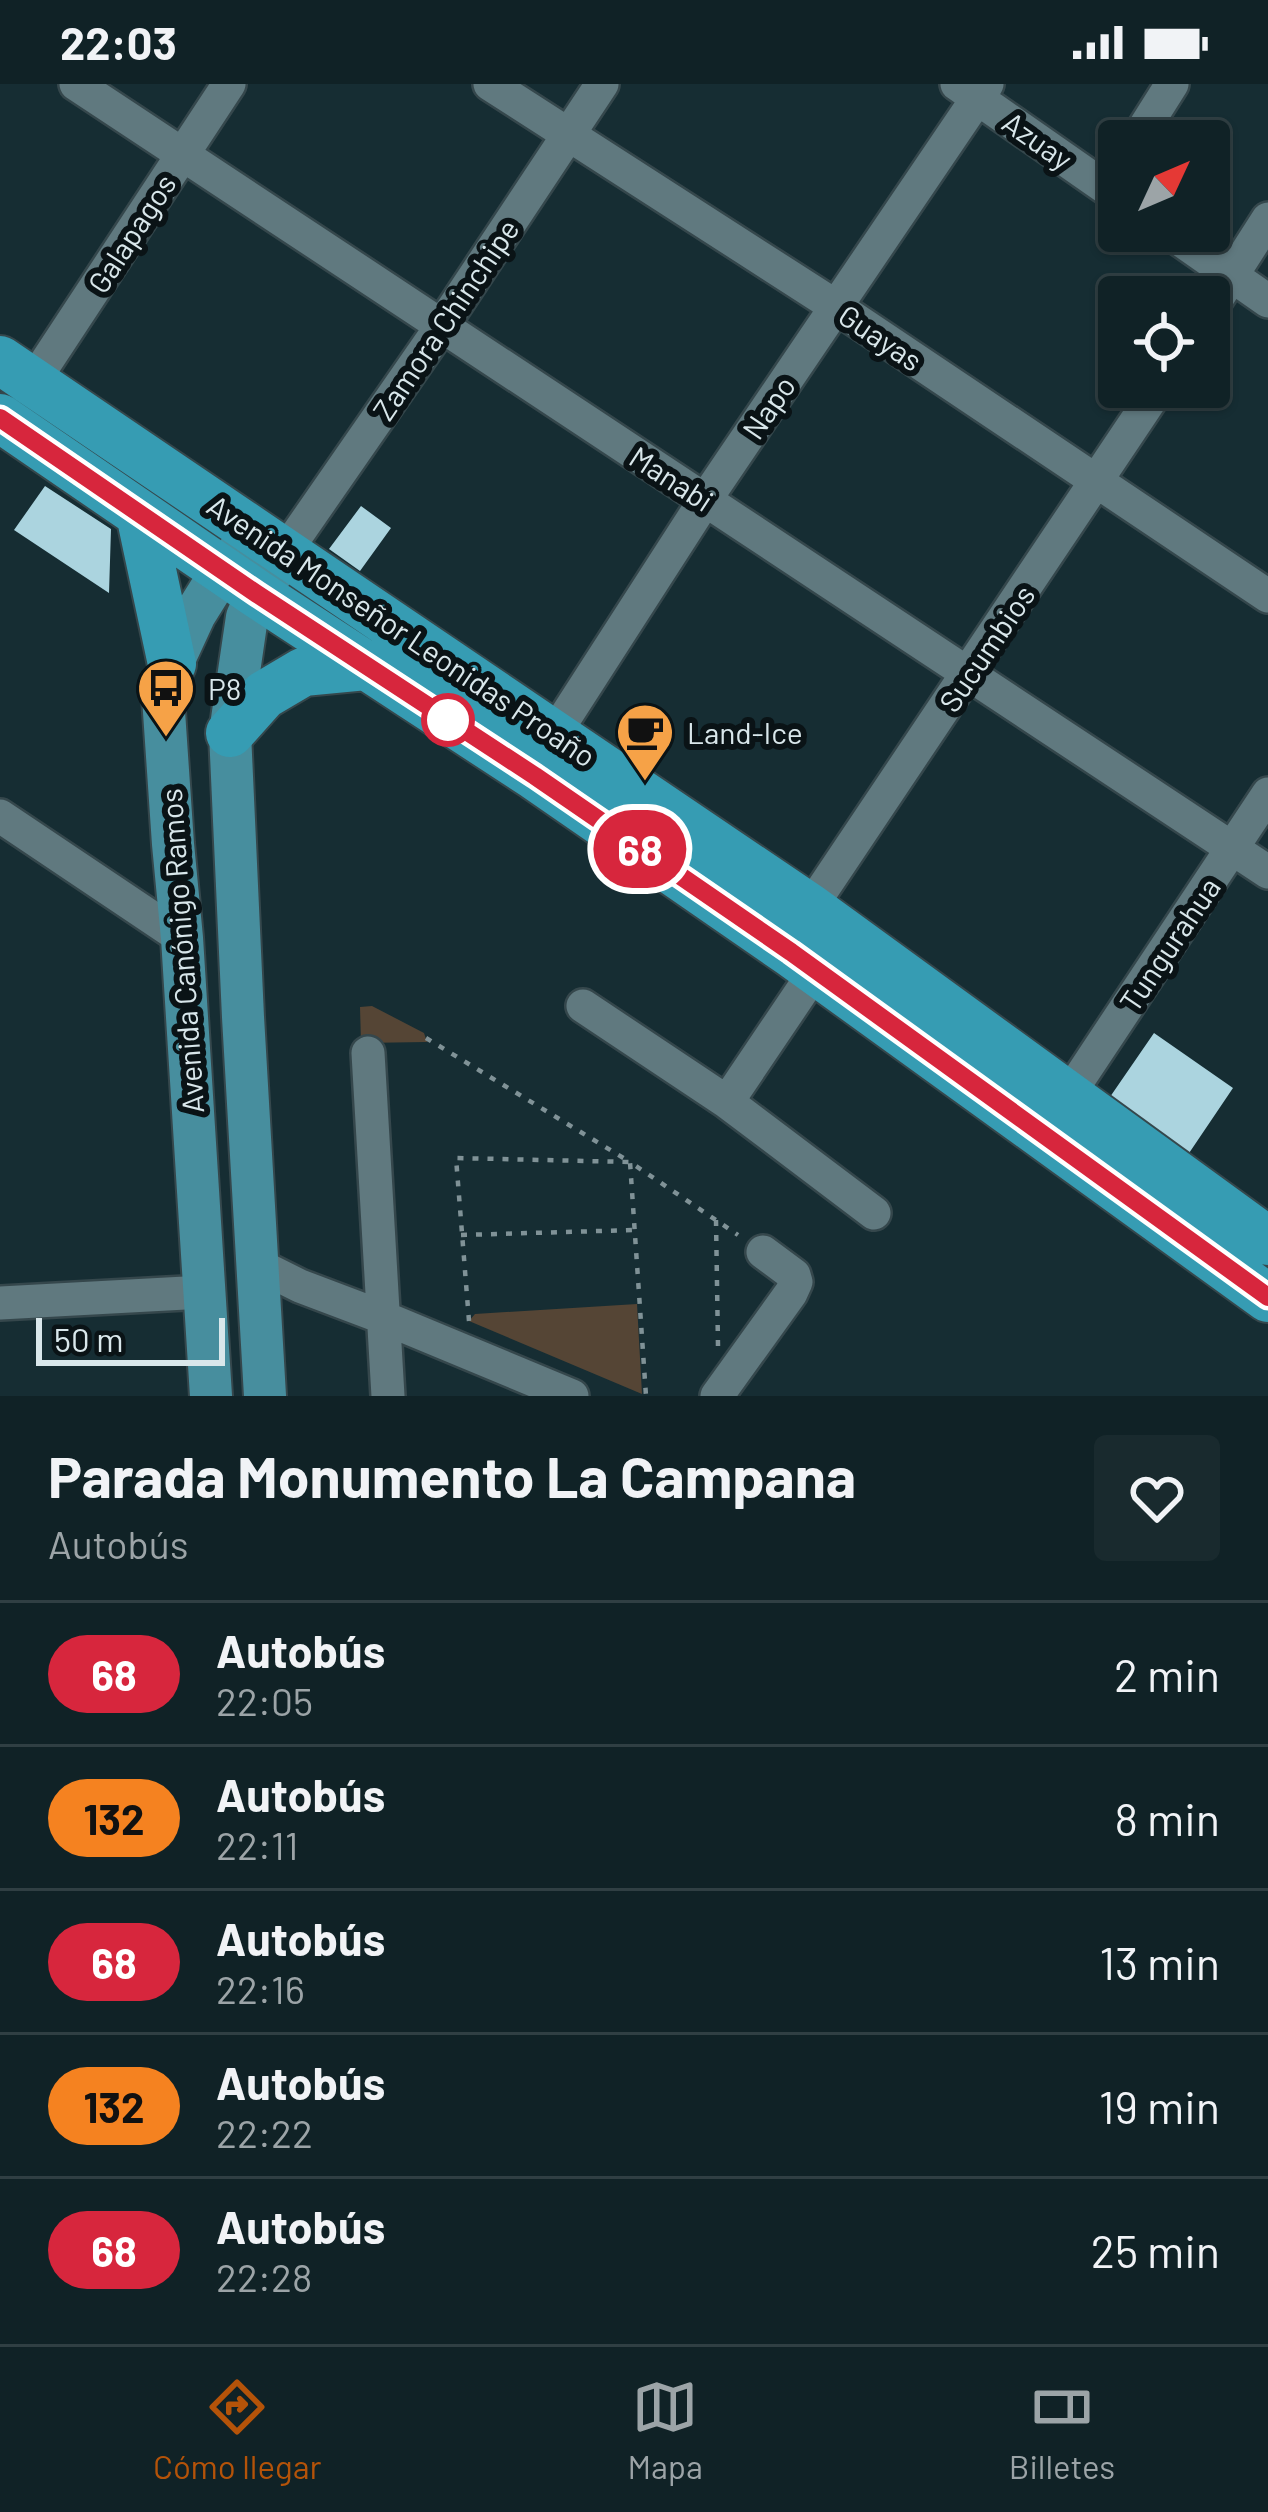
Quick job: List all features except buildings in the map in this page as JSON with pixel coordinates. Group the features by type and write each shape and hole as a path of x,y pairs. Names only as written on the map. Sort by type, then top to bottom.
{"highway":[{"name":"Avenida Monseñor Leonidas Proaño","path":"16,371 811,908 1268,1241"},
{"name":"Avenida Monseñor Leonidas Proaño","path":"0,418 816,970 1268,1298"},
{"path":"140,514 172,664"},
{"path":"230,733 264,695 303,671 366,666"}],"main road":[{"name":"Avenida Canónigo Ramos","path":"211,1396 164,697 172,664 195,614 240,582 270,542"},
{"name":"Avenida Canónigo Ramos","path":"240,582 247,617 230,733 266,1396"},
{"path":"172,844 197,845 215,860 226,976 243,1017"}],"street":[{"name":"Manabi","path":"76,84 1268,872"},
{"name":"Galapagos","path":"16,371 182,154 229,84"},
{"name":"Guayas","path":"490,84 835,306 1268,596"},
{"name":"Zamora Chinchipe","path":"270,542 441,327 602,84"},
{"path":"1149,120 1172,84"},
{"name":"Azuay","path":"974,89 1098,172"},
{"name":"Napo","path":"555,734 974,89"},
{"path":"1230,279 1268,219"},
{"path":"1198,252 1268,301"},
{"name":"Sucumbios","path":"811,908 1145,408"},
{"name":"Tungurahua","path":"1069,1094 1268,794"},
{"path":"0,816 182,938"},
{"path":"727,1102 816,970"},
{"path":"583,1006 727,1102 874,1213"},
{"path":"368,1053 388,1396"},
{"path":"717,1396 796,1282 794,1275 763,1252"},
{"path":"258,1265 572,1396"},
{"path":"0,1303 204,1292"}],"path":[{"path":"426,1038 630,1162 763,1252"},
{"path":"470,1321 456,1158 630,1162"},
{"path":"630,1162 646,1396"},
{"path":"716,1220 718,1350"},
{"path":"461,1235 635,1230"}],"shaded area":[{"path":"372,1006 424,1033 427,1042 361,1043 360,1007"},
{"path":"637,1304 642,1394 469,1321 475,1314"}],"bus line":[{"name":"68","path":"0,418 791,952 1268,1297"}],"place":[{"name":"P8","path":"166,739"},
{"name":"Land-Ice","path":"645,783"}]}
